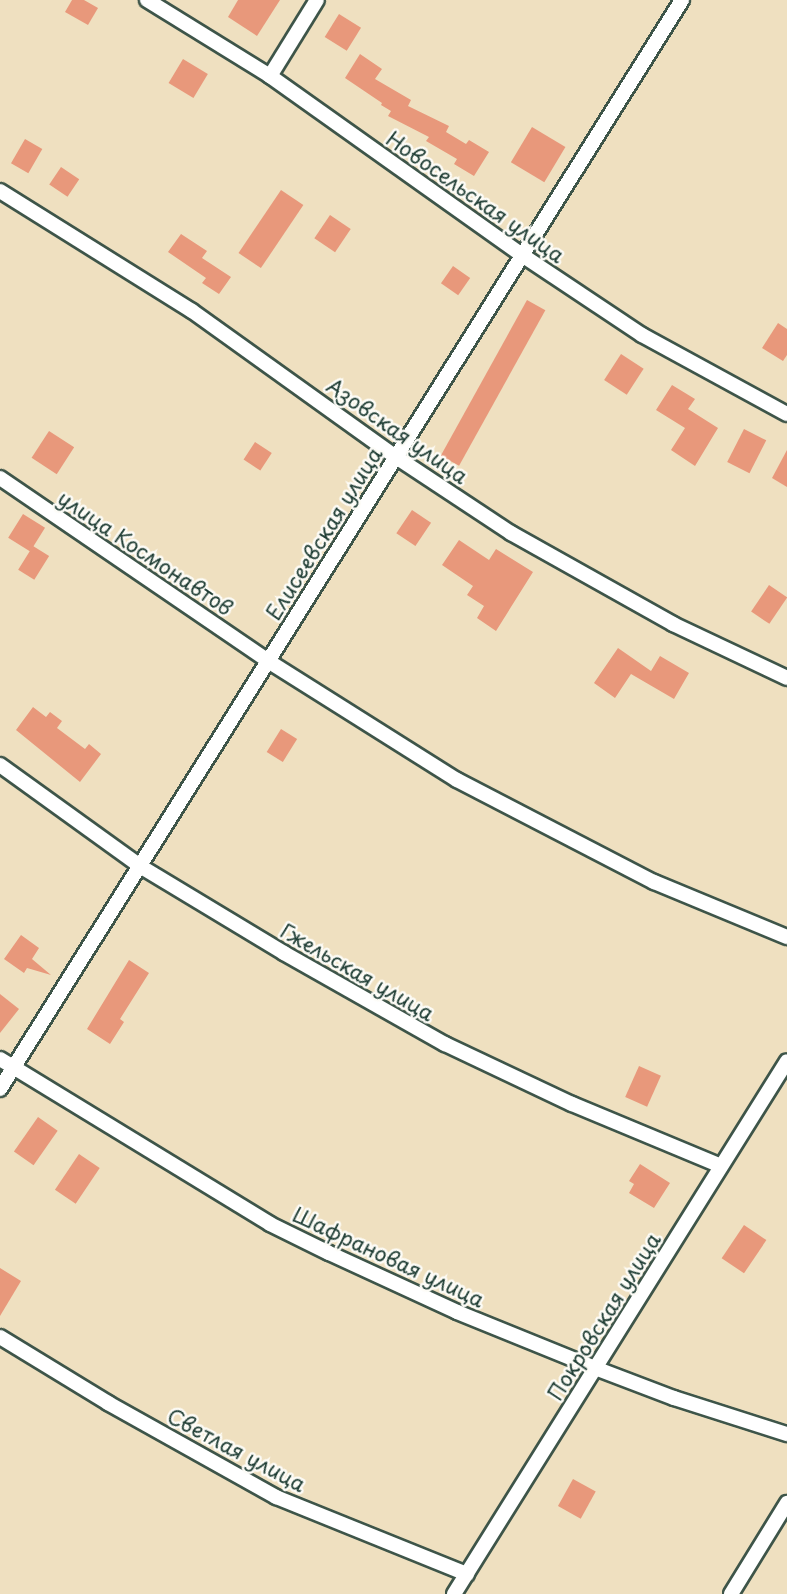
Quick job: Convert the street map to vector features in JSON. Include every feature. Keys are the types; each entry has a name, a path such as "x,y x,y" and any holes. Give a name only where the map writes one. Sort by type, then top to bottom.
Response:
{"street":[{"name":"Новосельская улица","path":"147,0 270,76 522,255 642,335 786,412"},
{"path":"270,76 317,0"},
{"name":"Елисеевская улица","path":"0,1089 682,0"},
{"name":"Азовская улица","path":"0,191 192,310 396,457 510,533 673,624 787,678"},
{"name":"улица Космонавтов","path":"0,478 268,661 457,780 654,882 787,937"},
{"name":"Гжельская улица","path":"0,765 140,866 284,953 445,1044 572,1104 721,1166"},
{"name":"Шафрановая улица","path":"0,1059 270,1224 457,1312 674,1398 787,1434"},
{"name":"Покровская улица","path":"454,1594 787,1061"},
{"name":"Светлая улица","path":"0,1337 108,1403 276,1497 467,1574"},
{"path":"731,1594 787,1503"}],"building":[{"path":"72,0 84,0 98,8 88,25 65,12"},
{"path":"238,0 280,0 257,36 228,17"},
{"path":"339,14 361,28 347,51 325,37"},
{"path":"360,54 382,69 375,79 411,100 408,106 449,126 446,132 466,144 469,140 489,152 474,176 454,164 457,159 426,141 429,137 388,116 391,111 381,105 382,103 345,78"},
{"path":"183,59 208,74 193,98 169,83"},
{"path":"532,127 565,147 544,182 511,162"},
{"path":"25,139 42,149 28,173 11,163"},
{"path":"61,167 79,179 67,197 49,184"},
{"path":"281,190 303,205 261,268 239,253"},
{"path":"330,215 351,229 335,252 314,238"},
{"path":"181,234 207,251 202,258 231,277 219,294 202,283 206,278 168,252"},
{"path":"453,266 470,278 458,295 441,283"},
{"path":"527,300 545,310 459,466 441,456"},
{"path":"778,323 787,329 787,355 783,361 762,348"},
{"path":"621,354 644,369 627,395 604,380"},
{"path":"672,385 695,399 688,409 718,428 695,466 671,450 685,428 656,410"},
{"path":"744,429 766,440 749,473 727,462"},
{"path":"49,431 74,447 57,474 32,458"},
{"path":"255,442 272,453 260,471 244,460"},
{"path":"787,450 787,487 772,478"},
{"path":"412,510 431,523 415,546 396,533"},
{"path":"23,514 45,528 30,552 8,538"},
{"path":"459,540 489,560 496,549 533,572 496,631 477,618 484,606 467,595 473,586 442,565"},
{"path":"33,546 49,556 34,580 18,570"},
{"path":"769,585 787,597 769,624 751,612"},
{"path":"618,648 651,671 660,656 689,673 674,699 631,674 615,698 594,683"},
{"path":"33,707 46,717 50,712 62,721 57,728 85,749 89,744 101,754 80,782 16,730"},
{"path":"281,729 297,739 283,762 267,752"},
{"path":"21,935 39,948 32,959 51,975 27,968 24,973 4,959"},
{"path":"129,960 149,973 120,1019 124,1022 110,1044 87,1029"},
{"path":"0,994 19,1009 0,1033"},
{"path":"639,1066 661,1076 647,1107 625,1097"},
{"path":"38,1117 58,1131 34,1165 14,1151"},
{"path":"79,1154 100,1168 76,1204 55,1190"},
{"path":"640,1164 670,1183 654,1208 629,1193 634,1184 629,1181"},
{"path":"744,1225 766,1240 744,1273 722,1258"},
{"path":"0,1268 21,1281 0,1316"},
{"path":"573,1479 596,1492 581,1519 558,1506"}]}
